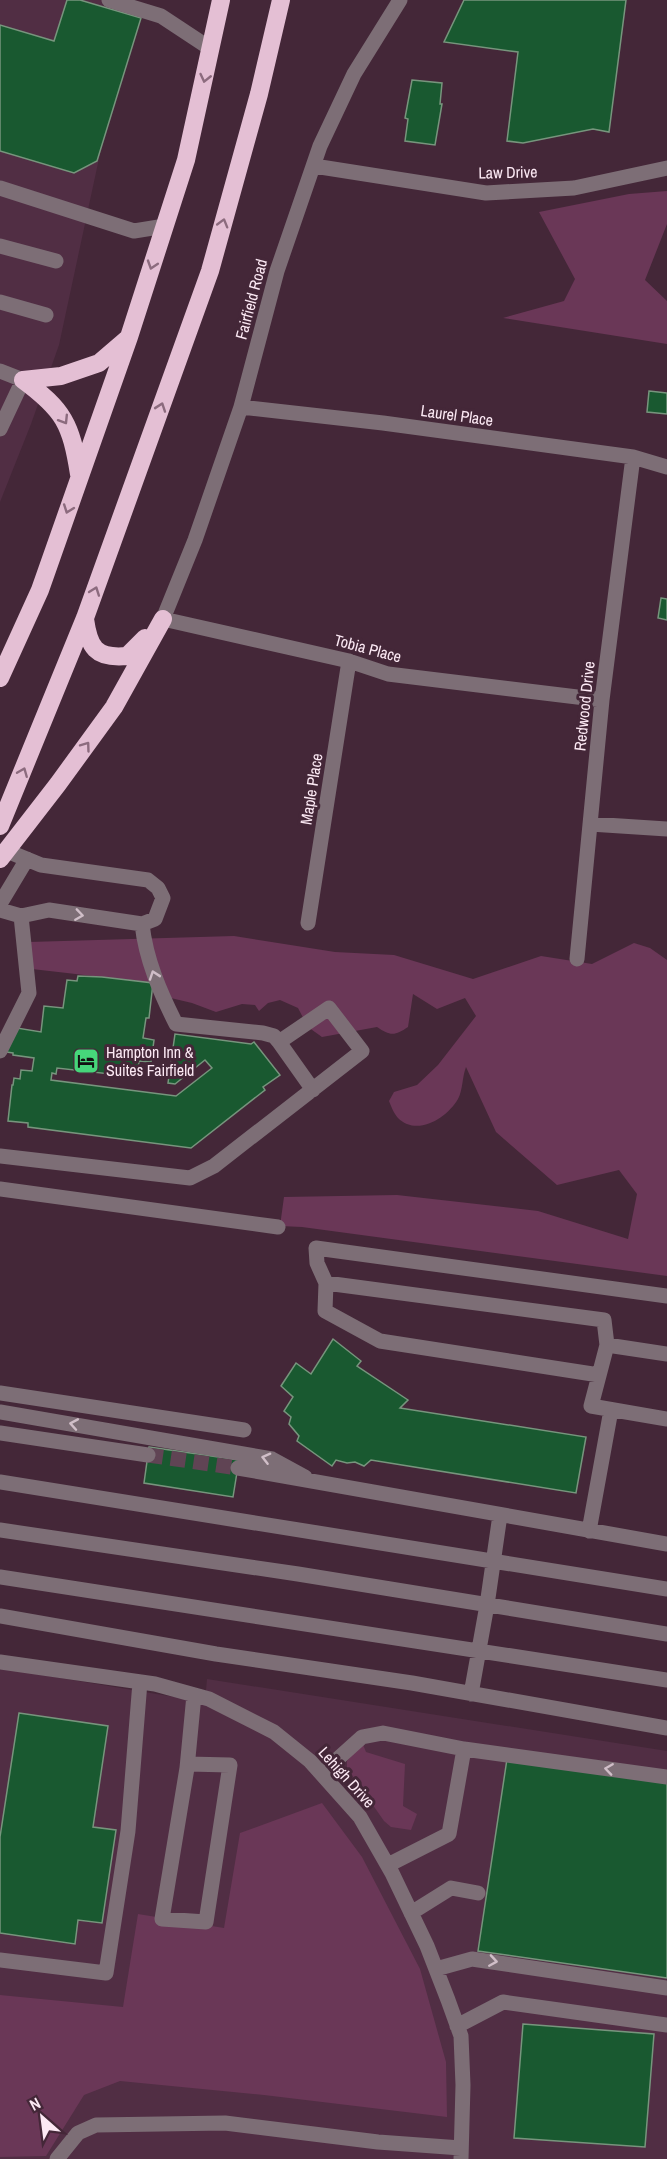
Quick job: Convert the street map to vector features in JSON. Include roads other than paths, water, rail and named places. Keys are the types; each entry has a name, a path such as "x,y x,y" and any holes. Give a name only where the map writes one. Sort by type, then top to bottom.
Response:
{"highway":[{"path":"2,667 40,590 129,337 186,160 221,0"},
{"path":"0,826 85,618 210,271 259,94 281,0"},
{"path":"23,380 61,376 99,363 129,337"},
{"path":"23,380 47,397 68,424 75,446 79,479"},
{"path":"85,618 89,641 111,658 127,656 163,619"},
{"path":"3,855 114,707 163,619"}],"street":[{"path":"109,0 161,16 211,49"},
{"name":"Fairfield Road","path":"163,619 195,540 241,407 277,271 320,146 354,74 400,0"},
{"name":"Law Drive","path":"314,166 486,193 574,188 667,168"},
{"path":"0,188 134,231 165,226"},
{"path":"0,246 56,261"},
{"path":"0,302 46,315"},
{"path":"0,371 23,380 0,429"},
{"name":"Laurel Place","path":"241,407 383,423 633,457 667,467"},
{"name":"Redwood Drive","path":"577,959 602,700 633,457"},
{"name":"Tobia Place","path":"163,619 349,661 388,674 602,700"},
{"name":"Maple Place","path":"308,923 349,661"},
{"path":"590,824 667,830"},
{"path":"0,910 21,916 49,910 142,924 155,919 163,898 158,888 148,880 40,865 27,859 3,855"},
{"path":"0,904 27,859"},
{"path":"0,1051 29,993 21,916"},
{"path":"142,924 144,944 155,978 176,1024 274,1035 313,1090"},
{"path":"0,1156 190,1179 214,1166 362,1051 329,1008 279,1042"},
{"path":"0,1189 278,1227"},
{"path":"599,1375 380,1341 325,1311 326,1283 317,1263 316,1248 667,1296"},
{"path":"326,1283 604,1320 607,1345 591,1406 667,1419"},
{"path":"607,1345 667,1354"},
{"path":"0,1393 244,1430"},
{"path":"589,1531 611,1410"},
{"path":"0,1412 272,1459 318,1484"},
{"path":"0,1433 148,1455"},
{"path":"238,1468 667,1544"},
{"path":"0,1482 667,1588"},
{"path":"471,1694 500,1515"},
{"path":"0,1530 298,1574 667,1634"},
{"path":"0,1577 667,1680"},
{"path":"0,1616 667,1728"},
{"name":"Lehigh Drive","path":"0,1662 140,1682 209,1700 274,1731 322,1773 360,1817 388,1865 436,1969 457,2026 460,2036 464,2085 461,2153"},
{"path":"0,1960 106,1973 128,1831 140,1682"},
{"path":"188,1764 230,1765 206,1922 162,1919 188,1764 194,1695"},
{"path":"322,1773 362,1737 383,1733 464,1749 667,1777"},
{"path":"388,1865 448,1834 464,1749"},
{"path":"411,1913 451,1888 478,1893"},
{"path":"436,1969 472,1959 667,1988"},
{"path":"457,2026 503,2002 667,2025"},
{"path":"57,2159 78,2133 96,2125 225,2123 461,2153"}],"tunnel":[{"path":"148,1455 238,1468"}],"place":[{"name":"Hampton Inn & Suites Fairfield","path":"86,1061"}]}
